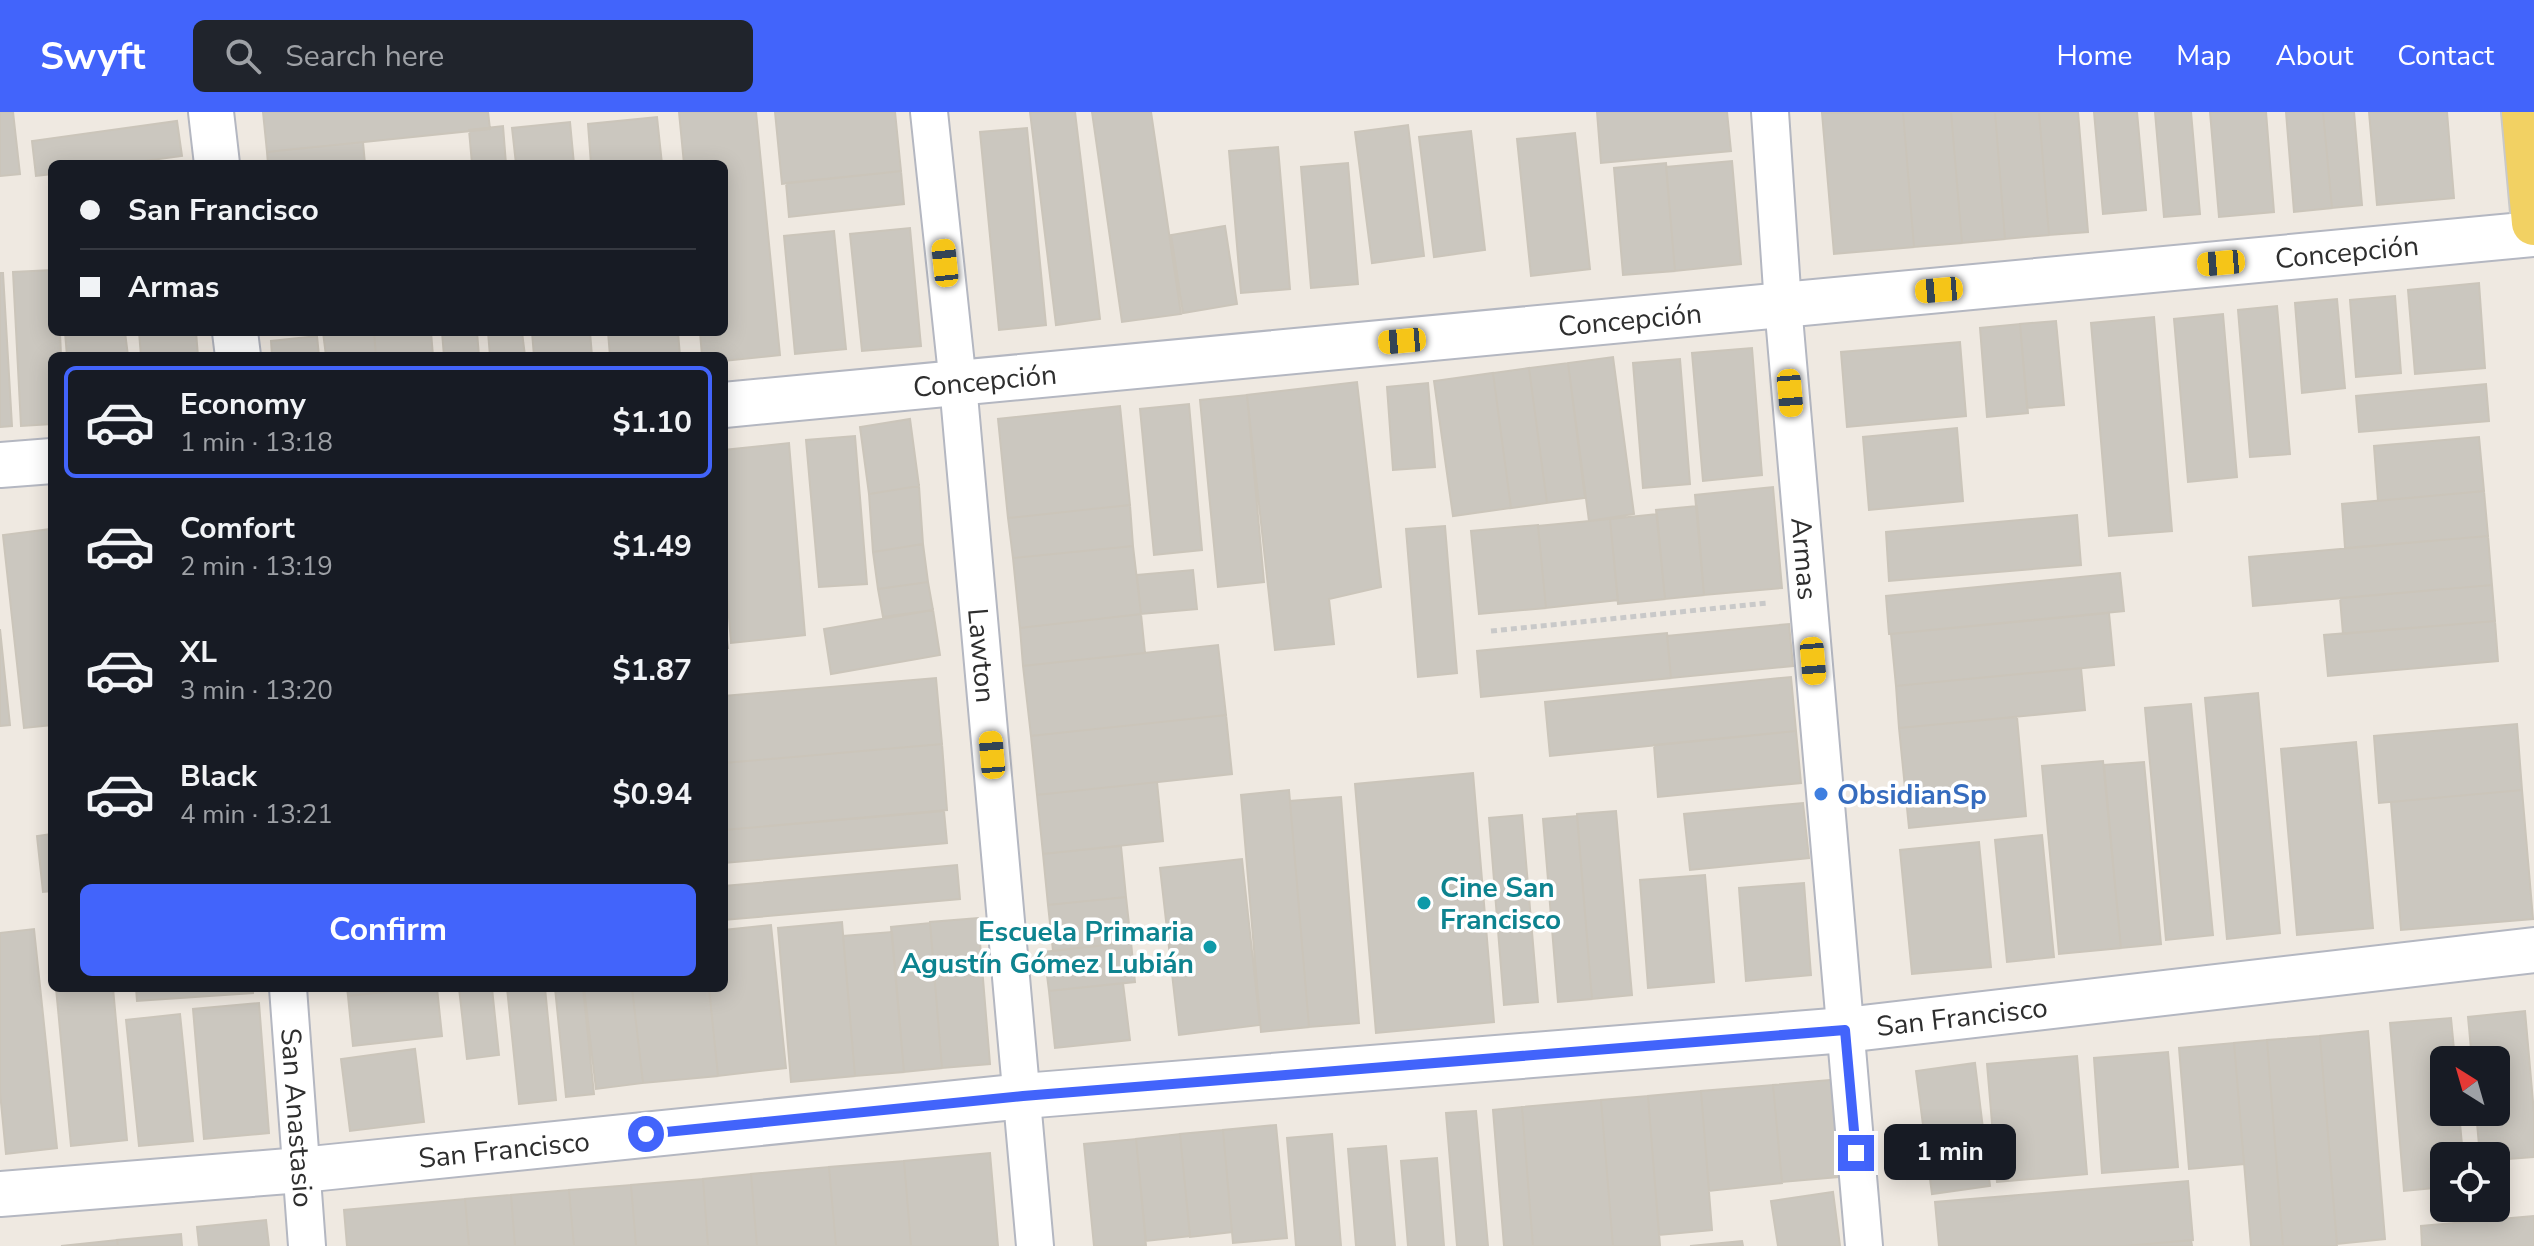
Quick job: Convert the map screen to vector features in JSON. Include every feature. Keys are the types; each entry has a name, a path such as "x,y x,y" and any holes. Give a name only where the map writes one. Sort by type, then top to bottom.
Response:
{"main road":[{"path":"2524,112 2534,223"}],"street":[{"path":"211,112 217,160"},
{"name":"Lawton","path":"929,112 958,384 1035,1246"},
{"name":"Armas","path":"1770,112 1783,305 1864,1246"},
{"name":"Concepción","path":"728,405 2534,234"},
{"path":"0,465 48,461"},
{"name":"San Francisco","path":"0,1194 301,1170 1023,1096 1845,1030 2534,950"},
{"name":"San Anastasio","path":"288,992 307,1246"}],"path":[{"path":"1491,631 1808,599"}],"building":[{"path":"0,112 13,112 20,174 0,176"},
{"path":"263,112 488,112 490,129 267,152"},
{"path":"679,112 756,112 780,355 728,361 728,352 702,352 700,336 728,336 728,160 684,160"},
{"path":"775,112 895,112 901,171 782,184"},
{"path":"1030,112 1075,112 1100,319 1056,325"},
{"path":"1092,112 1151,112 1181,314 1122,322"},
{"path":"1597,112 1727,112 1731,151 1601,163"},
{"path":"1903,112 1914,247 1834,254 1822,113"},
{"path":"1903,112 1951,112 1962,243 1914,247"},
{"path":"1951,112 1995,112 2005,239 1962,243"},
{"path":"1995,112 2039,112 2049,235 2005,239"},
{"path":"2039,112 2078,112 2088,232 2049,235"},
{"path":"2094,112 2137,112 2146,210 2103,214"},
{"path":"2155,112 2191,112 2200,214 2164,217"},
{"path":"2210,112 2266,112 2274,212 2219,217"},
{"path":"2286,112 2323,112 2332,208 2294,212"},
{"path":"2323,112 2354,112 2362,205 2332,208"},
{"path":"2369,112 2447,112 2454,198 2377,205"},
{"path":"657,117 662,160 591,160 588,124"},
{"path":"177,121 182,156 152,160 48,160 48,174 36,176 32,141"},
{"path":"570,122 574,160 516,160 512,128"},
{"path":"1408,125 1424,256 1372,263 1355,132"},
{"path":"503,126 506,160 472,160 469,130"},
{"path":"1027,128 1046,325 999,330 980,132"},
{"path":"1471,131 1485,250 1434,257 1419,137"},
{"path":"1575,133 1590,269 1531,276 1517,139"},
{"path":"363,142 365,160 268,160 267,152"},
{"path":"1278,147 1290,289 1241,293 1229,151"},
{"path":"1732,161 1741,264 1675,271 1666,167"},
{"path":"1348,163 1358,284 1311,288 1301,167"},
{"path":"1666,163 1675,271 1623,275 1614,168"},
{"path":"901,171 904,204 789,217 786,183"},
{"path":"1225,226 1237,304 1183,313 1171,235"},
{"path":"910,228 921,346 862,351 850,234"},
{"path":"834,231 846,349 795,354 784,236"},
{"path":"48,270 48,336 60,336 61,352 48,352 48,424 21,426 13,272"},
{"path":"0,273 3,273 12,426 0,427"},
{"path":"2479,283 2485,368 2415,374 2408,290"},
{"path":"2395,296 2401,373 2356,377 2350,300"},
{"path":"2337,299 2345,388 2302,393 2295,303"},
{"path":"2277,306 2290,454 2250,457 2238,310"},
{"path":"2223,314 2237,477 2188,482 2174,319"},
{"path":"2154,317 2172,531 2109,536 2091,323"},
{"path":"2056,321 2064,405 2027,408 2020,324"},
{"path":"2020,324 2028,413 1987,417 1980,328"},
{"path":"65,336 126,336 128,352 67,352"},
{"path":"139,336 196,336 198,352 141,352"},
{"path":"317,336 319,352 272,352 271,341"},
{"path":"324,336 374,336 376,352 326,352"},
{"path":"374,336 431,336 433,352 376,352"},
{"path":"442,336 477,336 479,352 444,352"},
{"path":"488,336 522,336 524,352 490,352"},
{"path":"532,336 590,336 592,352 534,352"},
{"path":"608,336 678,336 680,352 610,352"},
{"path":"1960,342 1966,416 1847,427 1841,352"},
{"path":"1752,348 1762,475 1703,481 1692,353"},
{"path":"1613,357 1634,514 1589,521 1568,363"},
{"path":"1680,359 1690,484 1643,488 1633,363"},
{"path":"1568,363 1585,498 1547,503 1529,368"},
{"path":"1529,368 1547,503 1511,508 1493,373"},
{"path":"1493,373 1511,508 1453,516 1434,381"},
{"path":"1357,382 1381,587 1329,599 1334,644 1275,650 1247,395"},
{"path":"1428,383 1435,467 1393,470 1387,387"},
{"path":"2486,384 2489,421 2359,432 2356,396"},
{"path":"1247,395 1264,582 1218,587 1200,400"},
{"path":"1189,404 1202,550 1154,555 1140,409"},
{"path":"1120,406 1130,505 1008,518 998,419"},
{"path":"910,419 919,486 869,494 860,427"},
{"path":"1957,428 1963,501 1869,510 1863,437"},
{"path":"855,436 867,584 819,587 806,440"},
{"path":"2479,437 2484,491 2378,501 2374,446"},
{"path":"789,443 805,635 731,643 728,605 728,450"},
{"path":"919,486 923,544 873,552 869,494"},
{"path":"1773,487 1782,588 1704,595 1695,495"},
{"path":"2484,491 2488,536 2345,548 2342,504"},
{"path":"1130,505 1133,546 1013,558 1008,518"},
{"path":"1697,506 1704,595 1665,599 1656,510"},
{"path":"1657,514 1665,599 1618,604 1610,519"},
{"path":"2077,515 2081,565 1889,581 1886,532"},
{"path":"1610,519 1618,600 1546,608 1538,526"},
{"path":"1538,525 1546,608 1479,614 1471,531"},
{"path":"1445,526 1457,673 1418,677 1406,529"},
{"path":"48,529 48,725 24,728 3,535"},
{"path":"2488,536 2492,585 2253,606 2249,557"},
{"path":"923,544 928,582 878,589 873,552"},
{"path":"1133,546 1141,614 1020,628 1013,558"},
{"path":"1193,570 1197,609 1141,614 1137,575"},
{"path":"2120,573 2124,611 1889,634 1886,596"},
{"path":"928,582 933,610 883,617 878,589"},
{"path":"2492,585 2495,621 2343,634 2340,598"},
{"path":"933,610 940,655 831,674 824,629"},
{"path":"2109,613 2114,665 1896,686 1891,634"},
{"path":"1141,614 1145,653 1023,666 1020,628"},
{"path":"2495,621 2498,661 2328,676 2324,635"},
{"path":"1789,624 1793,666 1671,678 1667,636"},
{"path":"0,629 10,725 0,726"},
{"path":"1667,633 1671,678 1481,697 1477,651"},
{"path":"1218,645 1226,715 1031,736 1023,666"},
{"path":"2081,668 2085,710 1899,728 1896,686"},
{"path":"1791,677 1796,731 1550,756 1545,702"},
{"path":"936,678 942,744 728,763 728,696"},
{"path":"2258,693 2280,933 2227,939 2205,698"},
{"path":"2191,704 2213,935 2166,940 2145,708"},
{"path":"1226,715 1232,774 1037,795 1031,736"},
{"path":"2017,717 2026,816 1909,828 1899,728"},
{"path":"2517,724 2522,790 2379,803 2374,736"},
{"path":"1796,731 1801,783 1658,797 1654,745"},
{"path":"2356,742 2373,928 2297,935 2281,749"},
{"path":"942,744 947,810 728,830 728,763"},
{"path":"2103,761 2121,948 2059,954 2042,766"},
{"path":"2144,762 2161,944 2121,948 2104,765"},
{"name":"Cine San Francisco","path":"1473,773 1494,1022 1376,1033 1355,784"},
{"path":"1157,782 1163,841 1043,854 1037,795"},
{"path":"1289,790 1309,1027 1261,1032 1241,795"},
{"path":"2522,790 2533,919 2401,930 2391,802"},
{"path":"1341,797 1359,1023 1309,1027 1290,801"},
{"path":"1803,803 1809,858 1690,870 1684,814"},
{"path":"944,811 947,843 728,863 728,830"},
{"path":"1616,811 1632,995 1592,999 1577,814"},
{"path":"1522,815 1538,1002 1504,1005 1489,818"},
{"path":"1577,816 1592,999 1558,1002 1543,819"},
{"path":"48,835 48,891 43,892 37,836"},
{"path":"2042,835 2054,957 2007,962 1995,840"},
{"path":"1979,842 1991,967 1912,974 1900,850"},
{"path":"1121,846 1126,897 1048,905 1043,854"},
{"name":"Escuela Primaria Agustín Gómez Lubián","path":"1242,859 1260,1025 1179,1035 1160,868"},
{"path":"957,865 960,899 728,920 728,886"},
{"path":"1705,875 1714,982 1648,988 1640,880"},
{"path":"1804,883 1811,975 1746,981 1739,888"},
{"path":"1126,897 1131,942 1053,951 1048,905"},
{"path":"978,918 990,1064 942,1068 930,922"},
{"path":"842,922 855,1076 791,1082 778,928"},
{"path":"930,923 942,1068 904,1072 891,927"},
{"path":"771,925 786,1068 718,1076 709,992 728,992 728,930"},
{"path":"34,929 57,1148 6,1154 0,1092 0,933"},
{"path":"892,932 904,1072 855,1076 843,936"},
{"path":"1131,942 1135,982 1049,991 1044,952"},
{"path":"1123,983 1130,1040 1055,1048 1049,991"},
{"path":"56,992 113,992 127,1140 71,1146"},
{"path":"136,992 253,992 253,993 137,1001"},
{"path":"348,992 384,992 348,996"},
{"path":"437,992 442,1036 353,1046 348,996"},
{"path":"459,992 492,992 499,1055 467,1059"},
{"path":"507,992 545,992 556,1100 519,1104"},
{"path":"555,992 583,992 594,1094 566,1097"},
{"path":"584,992 632,992 643,1083 596,1089"},
{"path":"632,992 709,992 718,1076 643,1083"},
{"path":"259,1003 269,1133 204,1139 193,1009"},
{"path":"2525,1011 2534,1113 2534,1157 2510,1159 2510,1142 2479,1142 2477,1126 2510,1126 2510,1046 2471,1046 2468,1017"},
{"path":"180,1014 193,1141 139,1146 126,1020"},
{"path":"2451,1018 2454,1046 2430,1046 2430,1126 2460,1126 2462,1142 2430,1142 2430,1188 2404,1191 2390,1023"},
{"path":"2368,1031 2385,1239 2337,1244 2320,1036"},
{"path":"2320,1036 2337,1246 2283,1246 2267,1040"},
{"path":"2267,1040 2283,1246 2251,1246 2234,1043"},
{"path":"2234,1043 2244,1164 2189,1169 2179,1048"},
{"path":"415,1049 424,1122 350,1131 341,1059"},
{"path":"2168,1052 2178,1167 2102,1173 2094,1058"},
{"path":"2077,1056 2087,1174 1997,1182 1987,1064"},
{"path":"1975,1063 1990,1186 1932,1194 1916,1071"},
{"path":"1841,1079 1850,1176 1782,1182 1773,1085"},
{"path":"1773,1085 1782,1183 1709,1191 1701,1091"},
{"path":"1701,1091 1712,1230 1659,1235 1648,1096"},
{"path":"1648,1096 1660,1246 1613,1246 1601,1100"},
{"path":"1601,1100 1613,1246 1533,1246 1522,1107"},
{"path":"1522,1107 1533,1246 1504,1246 1493,1110"},
{"path":"1476,1111 1488,1246 1457,1246 1446,1113"},
{"path":"1276,1125 1287,1238 1233,1243 1223,1130"},
{"path":"1223,1130 1232,1232 1190,1237 1180,1134"},
{"path":"1180,1134 1190,1236 1146,1241 1136,1139"},
{"path":"1332,1134 1341,1246 1296,1246 1287,1138"},
{"path":"1136,1139 1146,1246 1094,1246 1084,1144"},
{"path":"1386,1146 1395,1246 1356,1246 1348,1149"},
{"path":"990,1153 998,1246 911,1246 904,1161"},
{"path":"1437,1158 1444,1246 1408,1246 1401,1161"},
{"path":"904,1161 911,1246 836,1246 829,1167"},
{"path":"829,1167 836,1246 757,1246 751,1174"},
{"path":"751,1174 757,1246 708,1246 703,1179"},
{"path":"703,1179 708,1246 636,1246 631,1185"},
{"path":"2188,1181 2193,1240 2126,1246 1939,1246 1935,1202"},
{"path":"631,1185 636,1246 574,1246 569,1190"},
{"path":"569,1190 574,1246 515,1246 511,1195"},
{"path":"1833,1192 1840,1246 1778,1246 1771,1201"},
{"path":"511,1195 515,1246 469,1246 465,1199"},
{"path":"465,1199 469,1246 347,1246 344,1210"},
{"path":"2534,1216 2534,1246 2422,1246 2421,1226 2510,1222 2510,1218"},
{"path":"266,1220 269,1246 199,1246 197,1227"},
{"path":"181,1234 182,1246 118,1246 117,1240"},
{"path":"117,1240 118,1246 61,1246"},
{"path":"2191,1240 2192,1246 2126,1246"},
{"path":"1742,1241 1743,1246 1690,1246"}],"place":[{"name":"ObsidianSp","path":"1821,794"},
{"name":"Cine San Francisco","path":"1424,903"},
{"name":"Escuela Primaria Agustín Gómez Lubián","path":"1210,947"}],"route":[{"path":"646,1134 1023,1096 1845,1030 1856,1153"}]}
